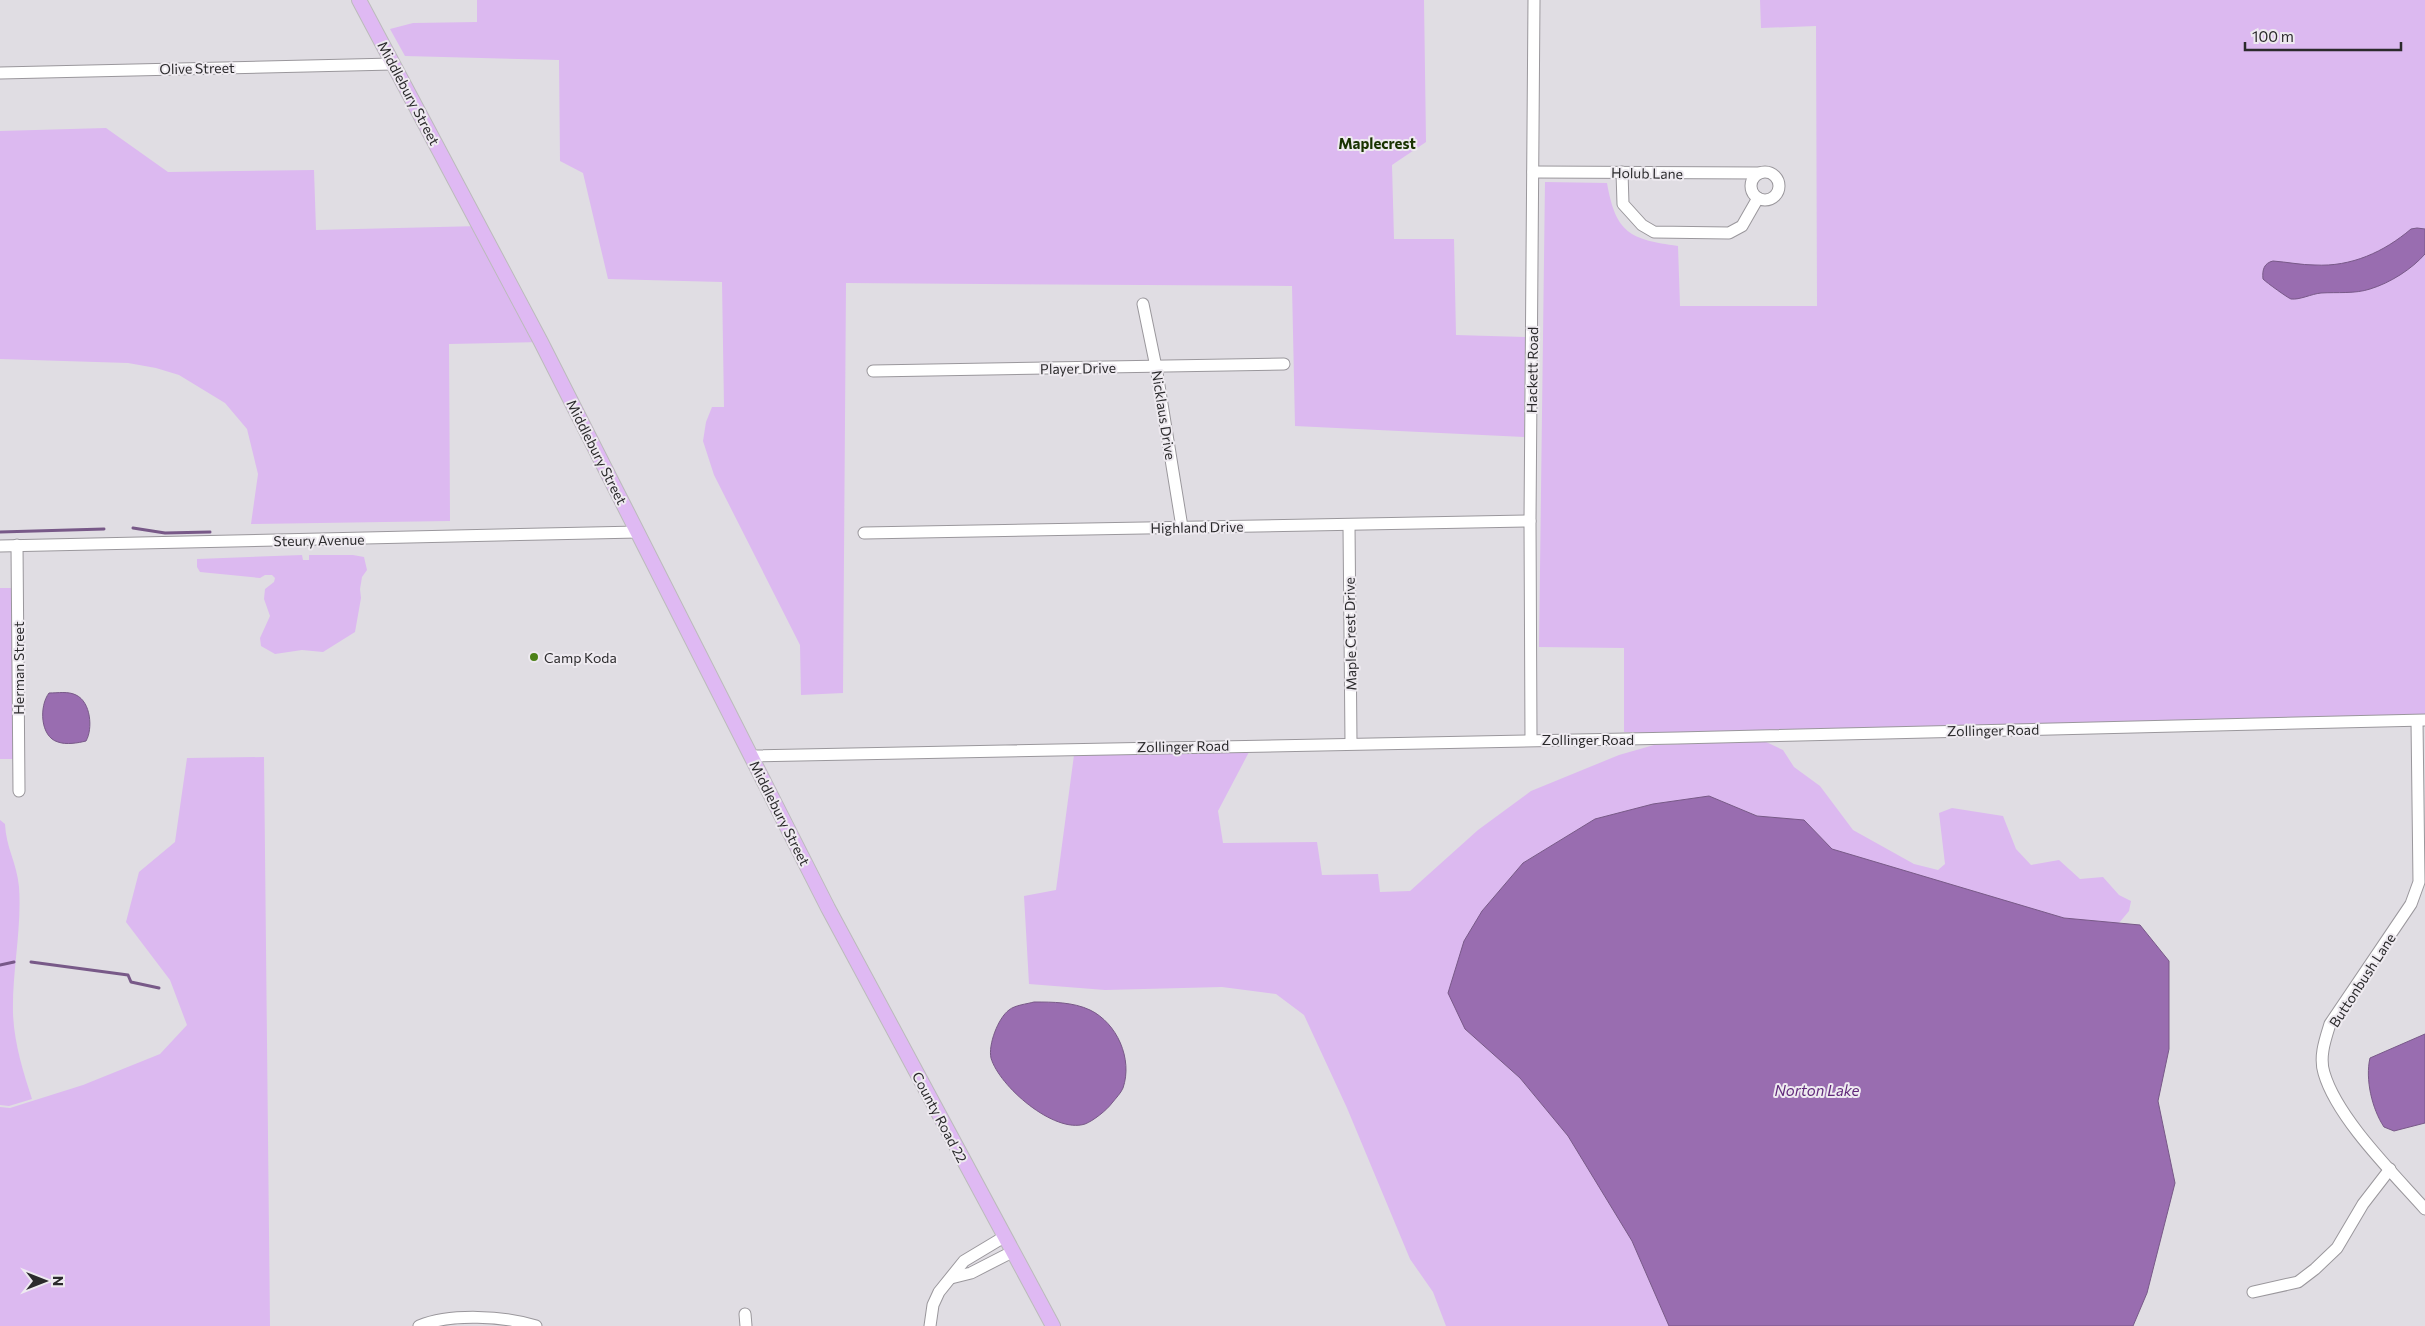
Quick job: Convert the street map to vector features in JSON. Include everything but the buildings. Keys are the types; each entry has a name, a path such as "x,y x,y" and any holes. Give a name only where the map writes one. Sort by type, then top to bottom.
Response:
{"main road":[{"name":"Middlebury Street","path":"359,0 638,532 828,908"},
{"name":"County Road 22","path":"828,908 1053,1326"}],"street":[{"name":"Hackett Road","path":"1531,740 1530,521 1534,0"},
{"name":"Olive Street","path":"0,73 394,64"},
{"name":"Holub Lane","path":"1533,172 1760,173"},
{"path":"1622,172 1623,204 1642,225 1654,232 1729,232 1742,226 1758,198"},
{"path":"1760,173 1773,174 1780,186 1773,198 1765,200 1758,198 1753,193 1751,184 1760,173"},
{"name":"Nicklaus Drive","path":"1143,304 1156,367 1182,527"},
{"name":"Player Drive","path":"872,371 1284,364"},
{"name":"Highland Drive","path":"864,533 1349,526 1530,521"},
{"name":"Maple Crest Drive","path":"1349,526 1351,743"},
{"name":"Steury Avenue","path":"0,546 638,532"},
{"name":"Herman Street","path":"18,546 19,792"},
{"name":"Zollinger Road","path":"751,756 2421,720"},
{"name":"Buttonbush Lane","path":"2421,720 2419,882 2411,904 2330,1024 2323,1046 2324,1072 2337,1105 2425,1208"},
{"path":"2253,1292 2298,1282 2315,1269 2337,1248 2363,1204 2390,1169"},
{"path":"930,1326 933,1305 939,1292 964,1261 1004,1237"},
{"path":"951,1278 971,1273 1012,1252"},
{"path":"746,1314 746,1326"},
{"path":"420,1326 439,1320 506,1319 536,1326"}],"shaded area":[{"path":"477,0 1424,0 1426,142 1392,165 1394,239 1454,239 1456,335 1525,337 1524,437 1295,426 1292,286 846,283 843,693 801,695 800,645 714,475 703,441 706,422 712,407 724,407 722,282 608,279 583,173 560,161 559,60 405,56 390,29 413,23 477,22"},
{"path":"1760,0 2425,0 2425,720 1735,736 1624,732 1624,648 1539,647 1545,182 1607,183 1615,213 1621,224 1628,231 1648,240 1678,246 1680,306 1817,306 1816,26 1761,28"},
{"path":"106,128 168,172 314,170 316,230 480,226 541,342 449,344 450,521 251,524 258,474 247,429 225,403 179,375 156,368 128,363 0,359 0,131"},
{"path":"302,555 303,560 309,560 309,555 353,555 364,557 367,570 362,577 361,598 355,632 323,652 302,650 275,654 261,646 260,638 270,616 264,599 265,589 274,582 275,578 272,575 265,575 260,578 200,572 197,567 197,559"},
{"path":"0,588 11,588 14,591 15,759 0,759"},
{"path":"1764,741 1783,750 1794,767 1820,786 1853,830 1914,864 1938,870 1945,864 1939,813 1952,808 2003,816 2016,849 2031,865 2059,860 2080,879 2103,877 2119,895 2131,901 2129,911 2119,923 2064,918 1832,849 1804,820 1758,816 1709,796 1653,804 1595,819 1523,863 1482,911 1465,1029 1520,1078 1568,1136 1632,1241 1669,1326 1446,1326 1433,1292 1410,1259 1347,1108 1304,1015 1276,994 1222,987 1105,990 1029,984 1024,896 1056,890 1074,755 1249,752 1218,811 1223,843 1317,842 1322,875 1378,874 1380,892 1410,891 1478,830 1531,791 1619,755 1654,745"},
{"path":"264,757 270,1326 0,1326 0,1107 10,1108 83,1085 160,1054 187,1025 170,980 126,922 139,872 175,842 187,758"},
{"path":"0,820 5,824 7,841 19,887 20,903 13,1013 17,1046 32,1099 9,1106 0,1105"}],"water":[{"path":"2411,229 2425,229 2425,254 2400,275 2364,291 2321,293 2291,299 2263,279 2264,267 2273,261 2304,265 2328,265 2354,261 2390,245"},
{"path":"49,693 73,694 81,698 85,703 90,723 90,730 86,741 61,743 52,739 48,734 43,720 43,713"},
{"name":"Norton Lake","path":"1709,796 1757,816 1804,820 1832,849 2064,918 2140,925 2169,961 2169,1049 2158,1101 2175,1183 2147,1293 2133,1326 1669,1326 1632,1241 1568,1136 1520,1078 1465,1029 1448,993 1464,941 1482,911 1523,863 1595,819 1653,804"},
{"path":"1034,1002 1070,1004 1090,1010 1108,1024 1120,1043 1126,1065 1126,1077 1123,1088 1107,1109 1085,1124 1072,1125 1058,1122 1029,1105 1005,1082 991,1058 992,1039 1001,1019 1014,1007"},
{"path":"2425,1034 2425,1123 2394,1131 2384,1127 2373,1103 2368,1075 2370,1058"}],"waterway":[{"path":"133,528 165,533 210,532"},
{"path":"0,532 104,529"},
{"path":"0,965 14,962"},
{"path":"31,962 128,975 131,982 159,988"}],"place":[{"name":"Camp Koda","path":"534,657"}],"district":[{"name":"Maplecrest","path":"1377,143"}]}
